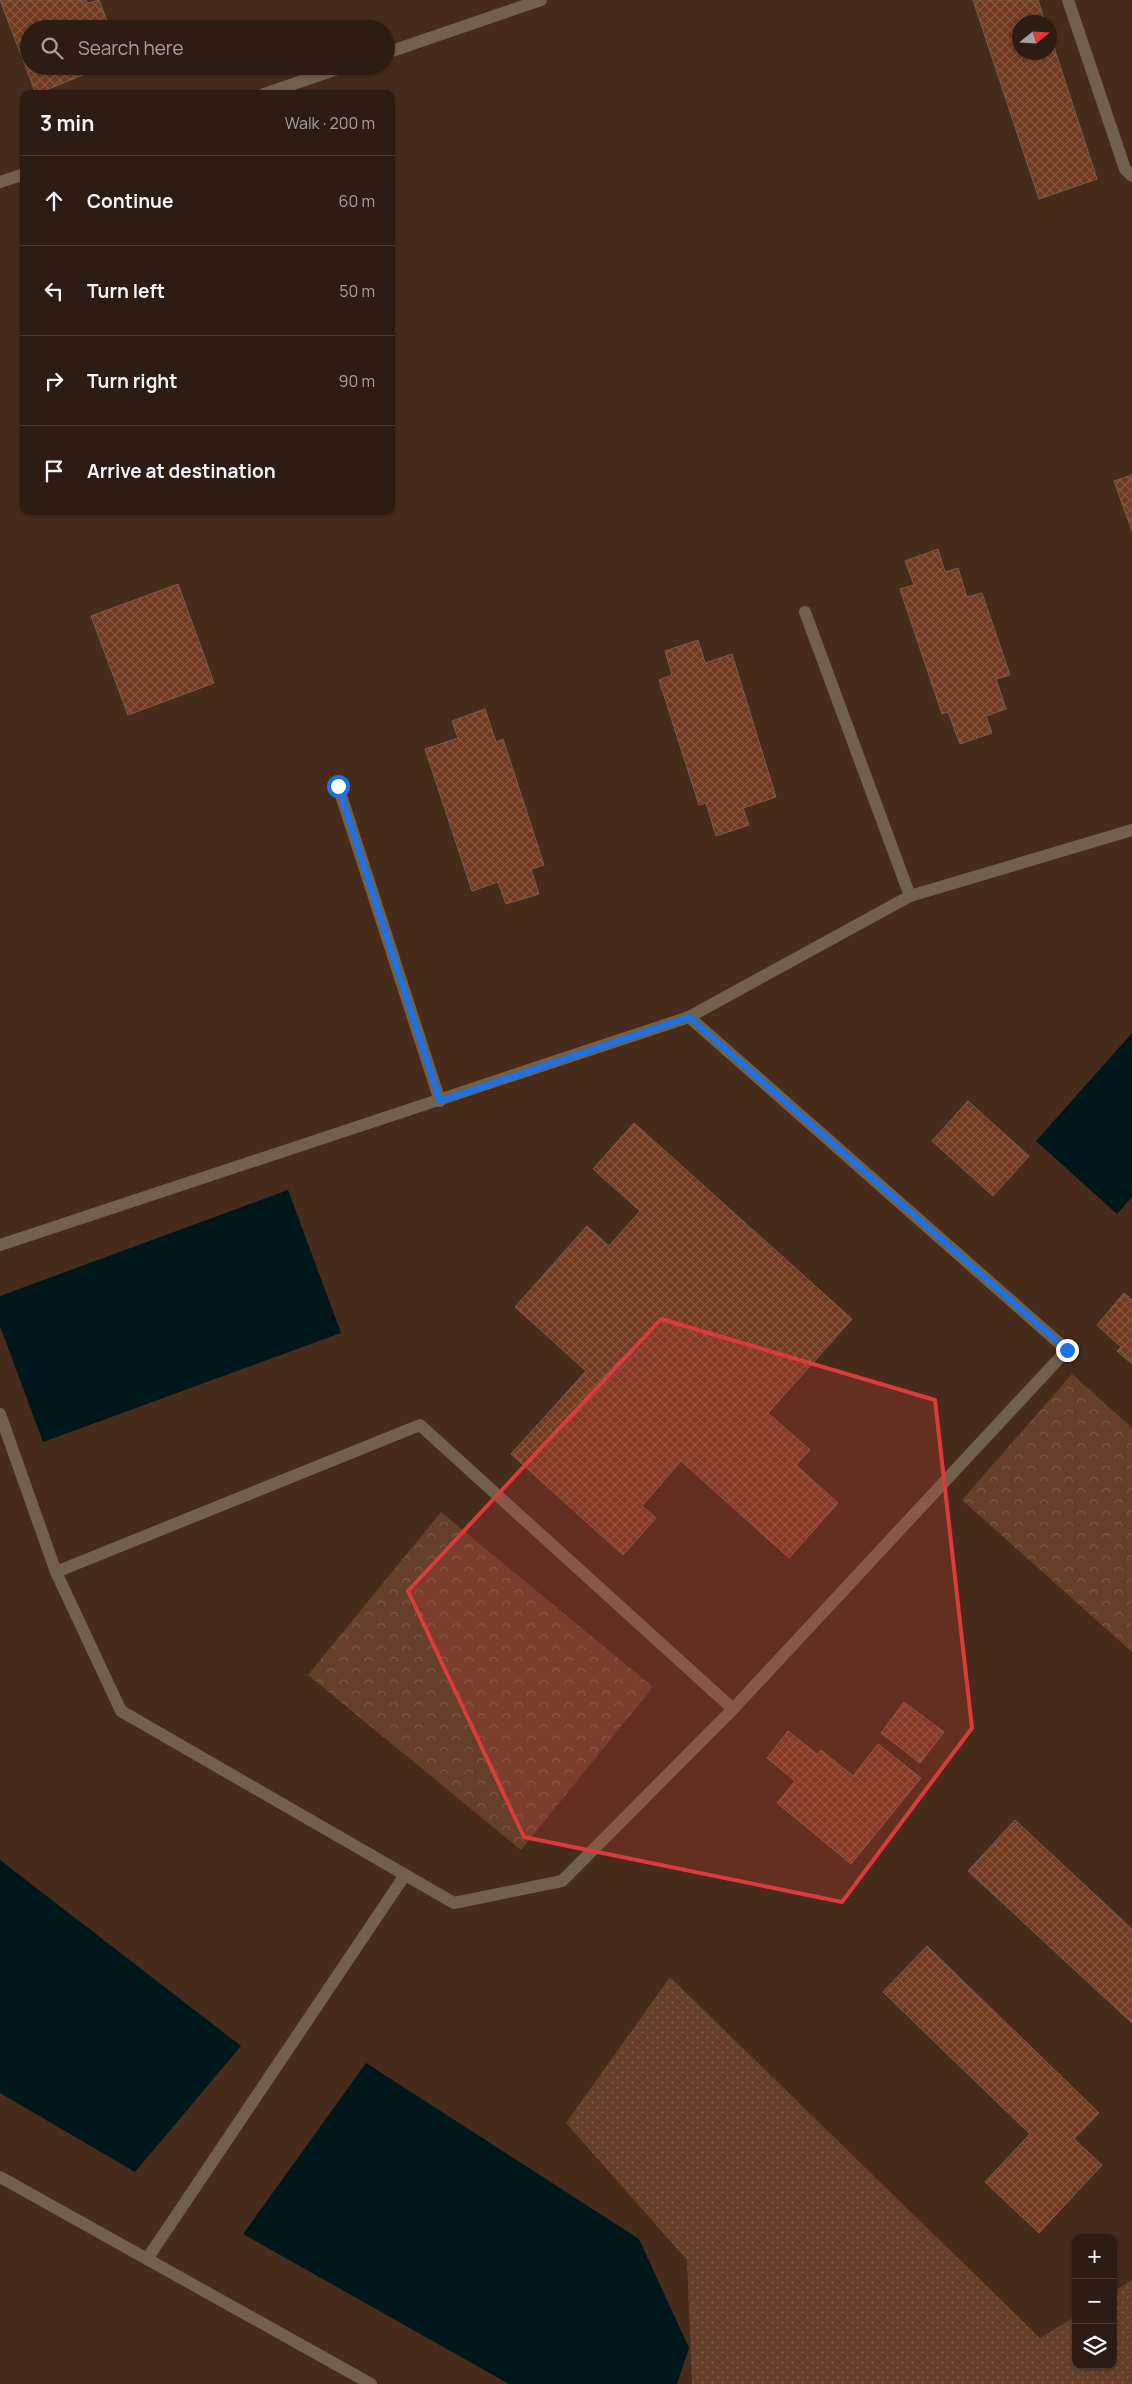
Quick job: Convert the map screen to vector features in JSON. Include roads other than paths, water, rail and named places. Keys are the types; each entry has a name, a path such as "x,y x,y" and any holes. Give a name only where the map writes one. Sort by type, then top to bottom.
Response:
{"street":[{"path":"395,50 541,0"},
{"path":"1068,0 1125,169 1132,176"},
{"path":"276,90 320,75"},
{"path":"0,182 20,175"},
{"path":"805,612 910,896"},
{"path":"338,786 440,1101"},
{"path":"0,1245 440,1101 689,1017 910,896 1132,830"},
{"path":"0,1414 56,1572 122,1711 454,1903 562,1881 734,1709 1067,1350 689,1017"},
{"path":"56,1572 420,1425 734,1709"},
{"path":"147,2259 405,1875"},
{"path":"0,2177 371,2384"}],"water":[{"path":"1132,1033 1132,1197 1117,1214 1036,1141"},
{"path":"288,1190 341,1333 43,1442 0,1326 0,1296"},
{"path":"0,1860 241,2046 135,2172 0,2093"},
{"path":"366,2063 639,2239 689,2348 677,2384 509,2384 243,2234"}]}
